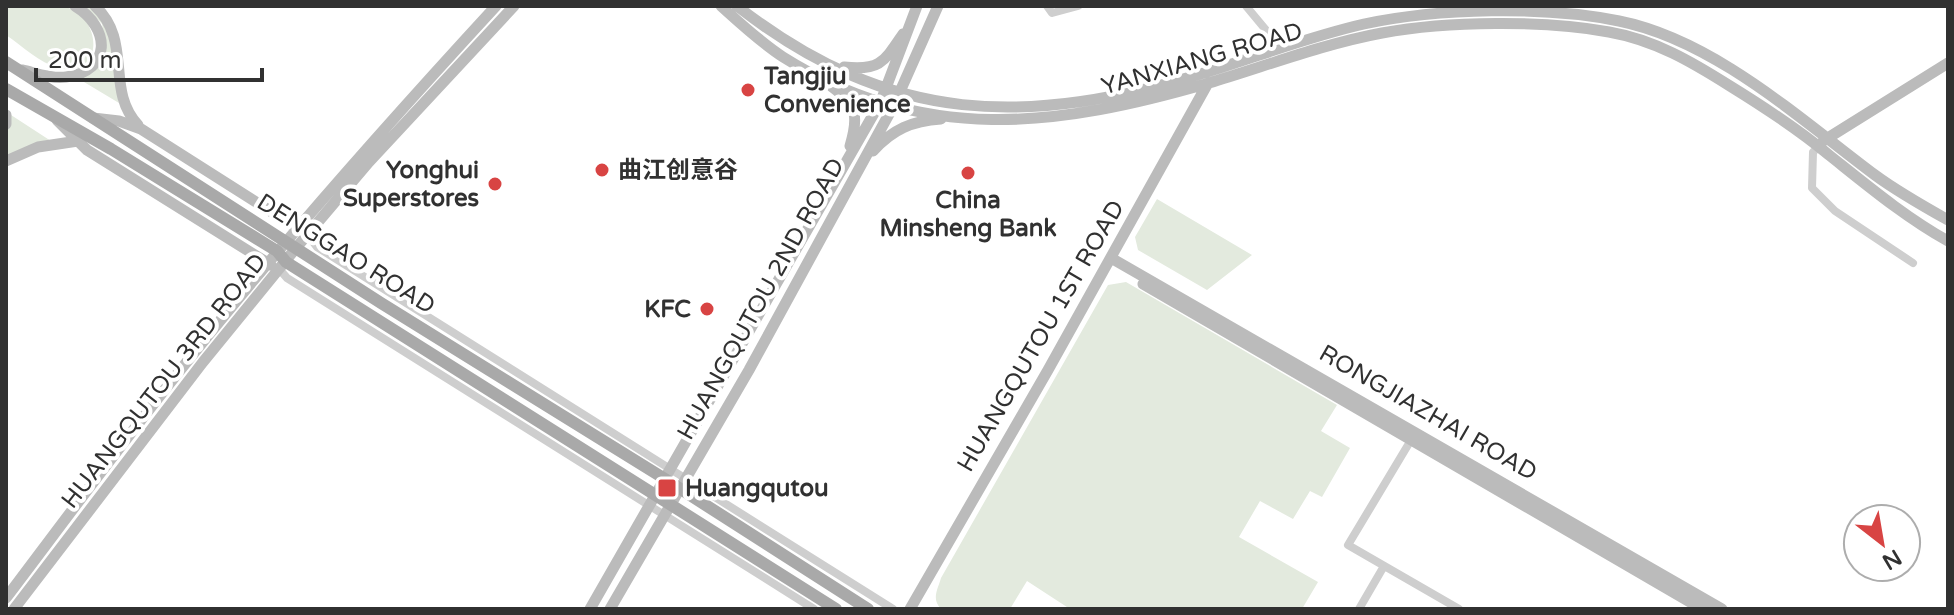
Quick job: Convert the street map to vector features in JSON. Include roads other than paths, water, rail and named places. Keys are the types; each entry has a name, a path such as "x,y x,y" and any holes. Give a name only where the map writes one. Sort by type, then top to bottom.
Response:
{"main road":[{"path":"11,66 64,78 94,64 101,48 100,32 93,19 75,6"},
{"path":"95,6 114,32 127,111 141,129"},
{"name":"HUANGQUTOU 3RD ROAD","path":"302,231 359,154 496,6"},
{"name":"HUANGQUTOU 3RD ROAD","path":"6,598 192,354 268,262 369,162 514,6"},
{"name":"YANXIANG ROAD","path":"721,6 766,45 818,76 894,105 995,121 1105,110 1382,33 1525,25 1555,25 1607,32 1674,53 1948,220"},
{"name":"YANXIANG ROAD","path":"737,6 783,39 833,66 886,88 934,101 1027,109 1068,105 1166,84 1364,24 1389,20 1527,8 1617,20 1660,33 1719,63 1777,101 1880,197 1948,241"},
{"path":"833,66 864,68 877,65 889,56 912,20 917,6"},
{"name":"HUANGQUTOU 2ND ROAD","path":"610,609 749,370 862,164 894,105 938,6"},
{"path":"1525,25 1527,8"},
{"name":"HUANGQUTOU 2ND ROAD","path":"590,609 881,101 912,20"},
{"path":"1822,142 1948,63"},
{"name":"DENGGAO ROAD","path":"11,66 286,247"},
{"path":"818,76 846,98 855,115 856,125 846,162"},
{"name":"HUANGQUTOU 1ST ROAD","path":"910,609 1208,83"},
{"name":"DENGGAO ROAD","path":"6,89 286,247 668,474 868,609"},
{"path":"6,115 6,124"},
{"path":"51,115 100,158 268,262 283,266"},
{"path":"89,117 109,119 141,129 302,231"},
{"path":"862,164 886,137 908,124 959,117"},
{"path":"6,161 38,147 77,141 111,149"},
{"name":"DENGGAO ROAD","path":"286,247 283,266 651,500 836,609"},
{"name":"RONGJIAZHAI ROAD","path":"1110,260 1702,609"},
{"name":"RONGJIAZHAI ROAD","path":"1110,260 1722,609"},
{"name":"HUANGQUTOU 3RD ROAD","path":"14,609 203,362 283,266"}],"street":[{"path":"1047,6 1052,13 1078,6"},
{"path":"1246,6 1281,48"},
{"path":"1822,142 1813,152 1812,188 1835,211 1913,263"},
{"path":"302,231 317,247 668,474"},
{"path":"1411,440 1348,545 1448,606 1459,609"},
{"path":"683,484 893,609"},
{"path":"668,510 814,609"},
{"path":"1359,609 1384,566"}],"place":[{"name":"Tangjiu Convenience","path":"748,90"},
{"name":"曲江创意谷","path":"602,170"},
{"name":"China Minsheng Bank","path":"968,173"},
{"name":"Yonghui Superstores","path":"495,184"},
{"name":"KFC","path":"707,309"},
{"name":"Huangqutou","path":"667,488"}]}
